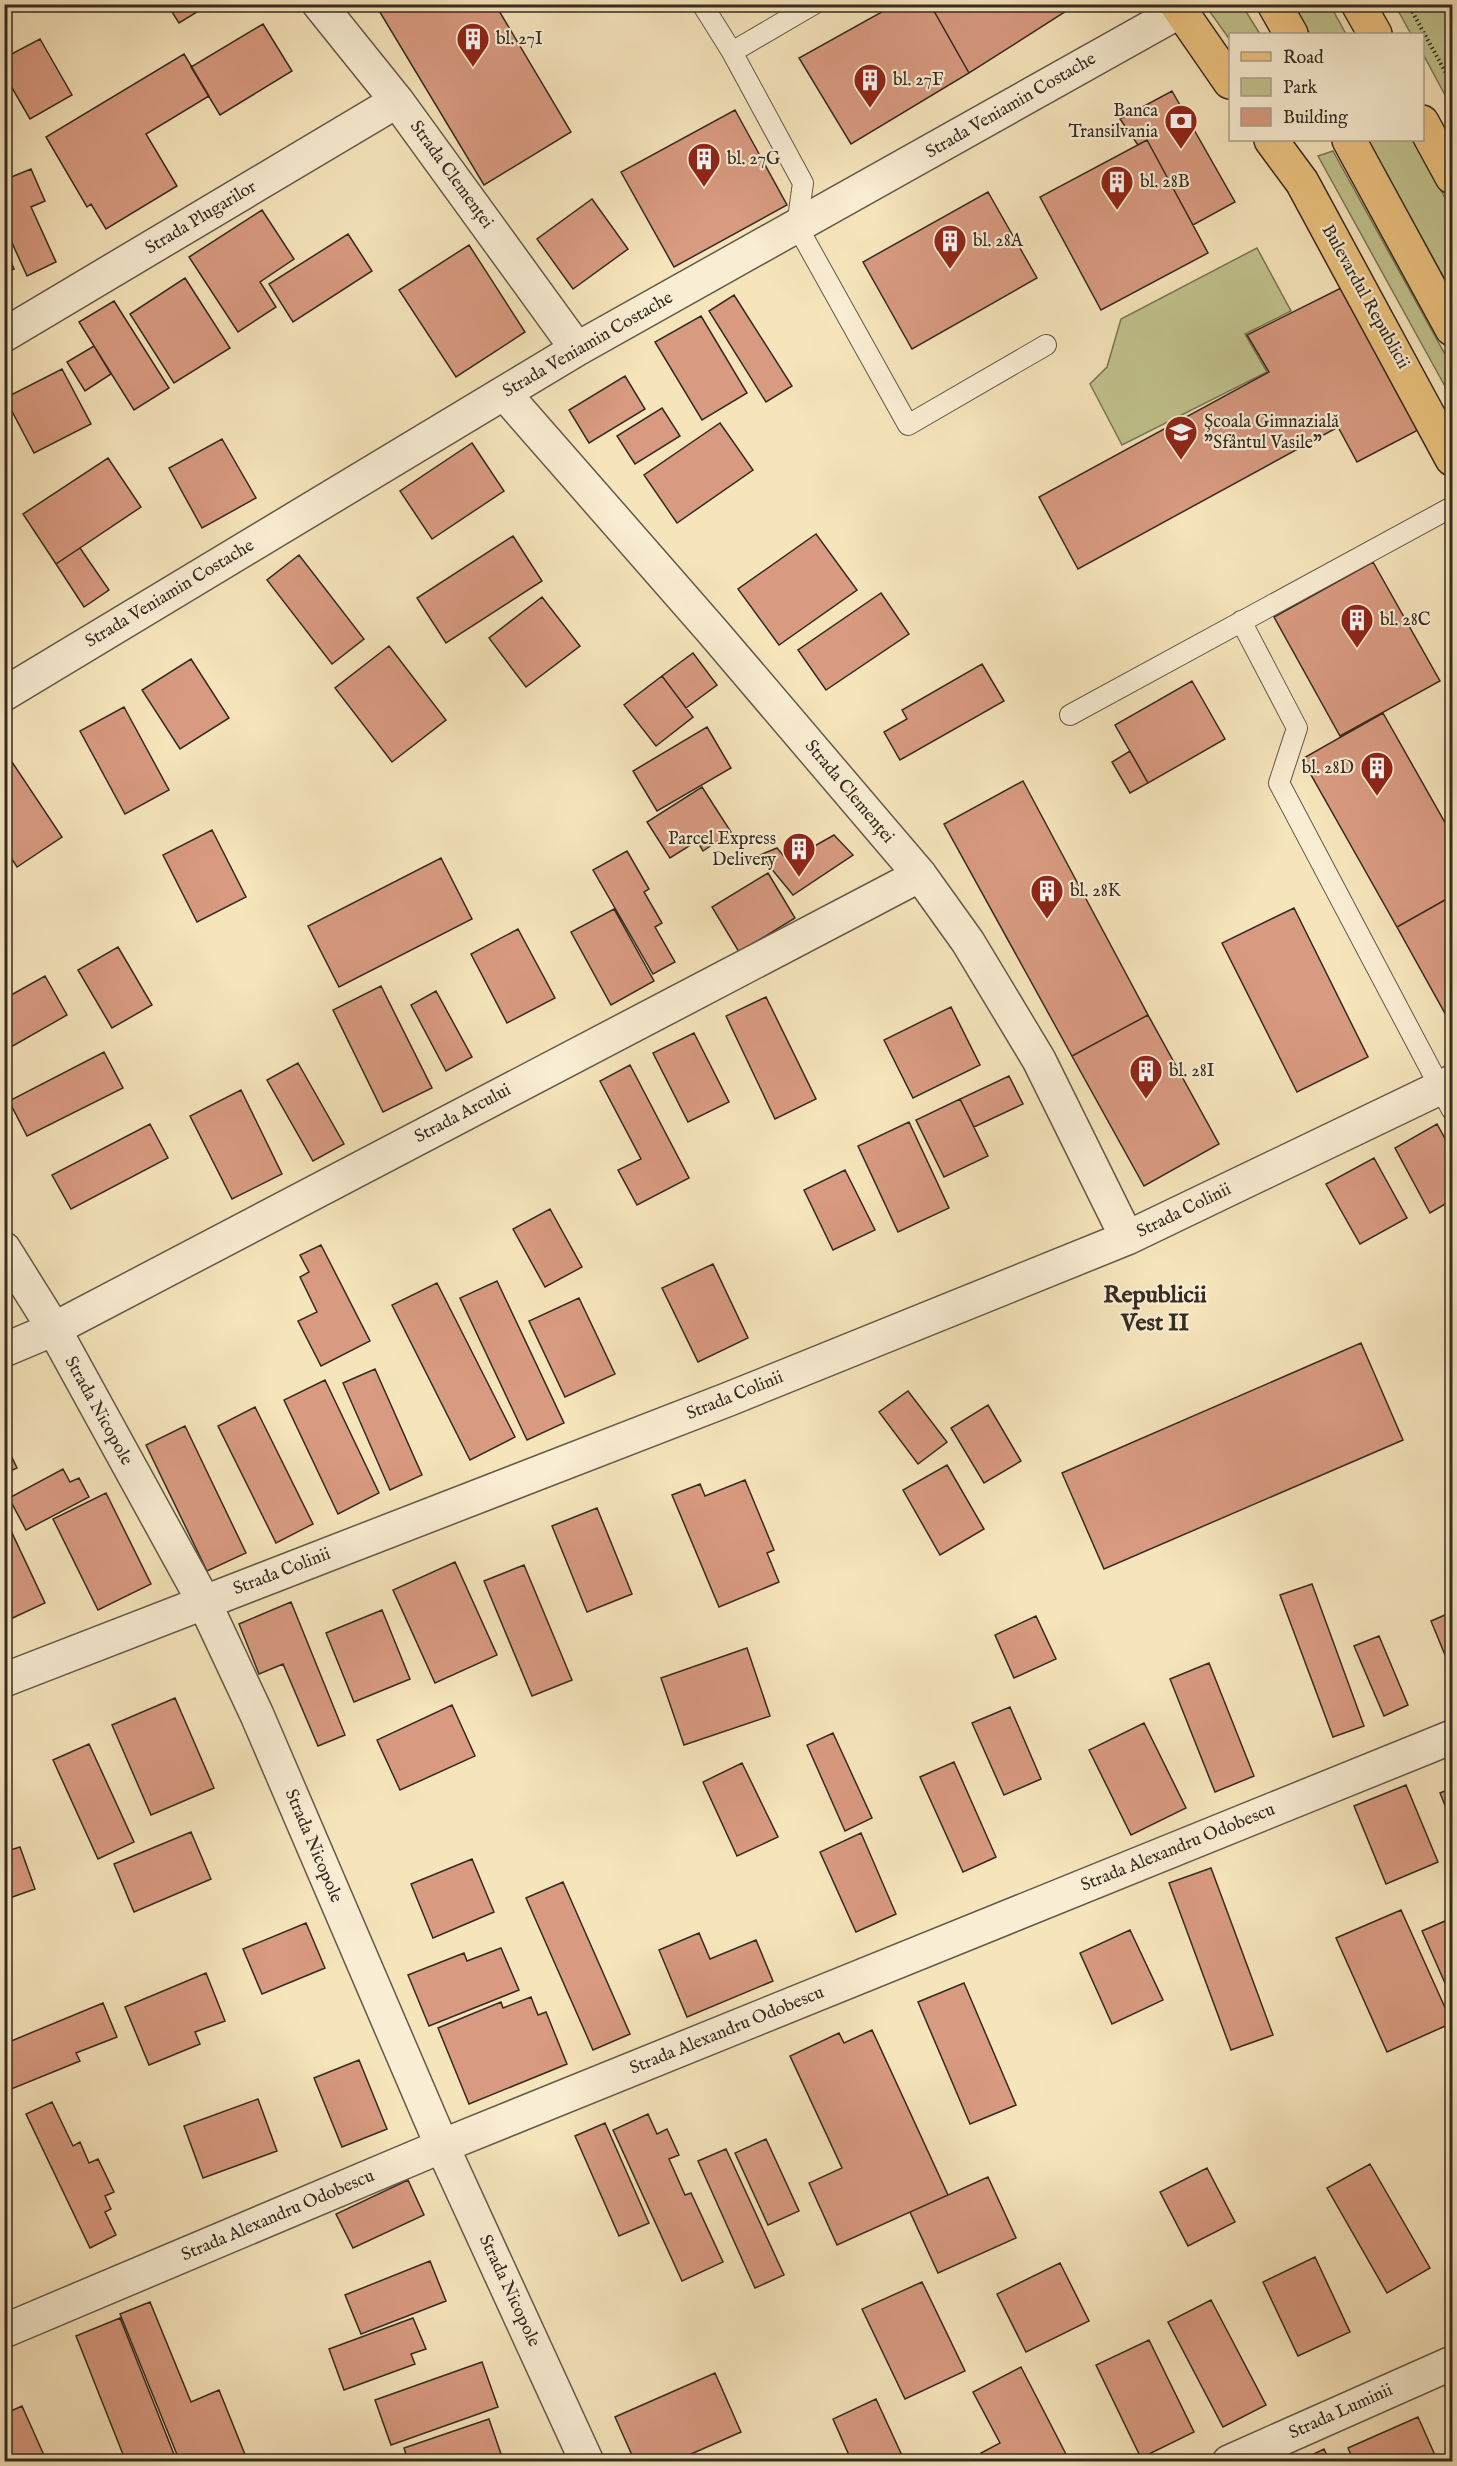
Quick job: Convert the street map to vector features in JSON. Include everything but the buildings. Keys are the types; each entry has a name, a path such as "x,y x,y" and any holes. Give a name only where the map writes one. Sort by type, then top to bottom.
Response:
{"main road":[{"path":"1274,4 1290,33"},
{"path":"1358,4 1374,33"},
{"path":"1178,8 1229,81"},
{"path":"1424,126 1452,177"},
{"name":"Bulevardul Republicii","path":"1273,141 1302,182 1452,459"},
{"path":"1350,141 1452,329"}],"street":[{"name":"Strada Clemenței","path":"319,4 397,101 578,349"},
{"name":"Strada Veniamin Costache","path":"4,694 578,349 1178,8"},
{"name":"Strada Plugarilor","path":"4,335 397,101"},
{"name":"Strada Clemenței","path":"504,393 920,874 968,942 1039,1060 1127,1238"},
{"name":"Strada Arcului","path":"4,1350 54,1329 920,874"},
{"name":"Strada Colinii","path":"4,1680 740,1394 1127,1238 1449,1093"},
{"name":"Strada Nicopole","path":"4,1249 54,1329 204,1602 257,1715 442,2146 587,2462"},
{"name":"Strada Alexandru Odobescu","path":"4,2331 442,2146 1452,1737"},
{"name":"Strada Luminii","path":"1229,2462 1452,2363"}],"lane":[{"path":"702,4 732,52 802,183 797,226 908,425 1047,345"},
{"path":"732,52 814,4"},
{"path":"1070,715 1452,507"},
{"path":"1241,621 1297,728 1280,783 1449,1093"}],"path":[{"path":"1408,4 1424,33"},
{"path":"1424,33 1452,84"}],"green space":[{"path":"1205,5 1242,5 1259,33 1229,33 1229,39"},
{"path":"1294,5 1330,5 1345,33 1309,33"},
{"path":"1395,5 1452,5 1452,108 1424,56 1424,33 1410,33"},
{"path":"1368,141 1415,141 1452,211 1452,292"},
{"path":"1333,151 1452,367 1452,399 1318,156"},
{"path":"1257,248 1291,311 1245,334 1267,372 1122,445 1090,384 1107,367 1121,319"}],"place":[{"name":"bl. 27I","path":"473,68"},
{"name":"bl. 27F","path":"870,109"},
{"name":"Banca Transilvania","path":"1181,150"},
{"name":"bl. 27G","path":"704,188"},
{"name":"bl. 28B","path":"1117,211"},
{"name":"bl. 28A","path":"950,270"},
{"name":"Școala Gimnazială \"Sfântul Vasile\"","path":"1181,461"},
{"name":"bl. 28C","path":"1357,649"},
{"name":"bl. 28D","path":"1377,797"},
{"name":"Parcel Express Delivery","path":"799,878"},
{"name":"bl. 28K","path":"1047,920"},
{"name":"bl. 28I","path":"1146,1100"}],"district":[{"name":"Republicii Vest II","path":"1155,1309"}]}
